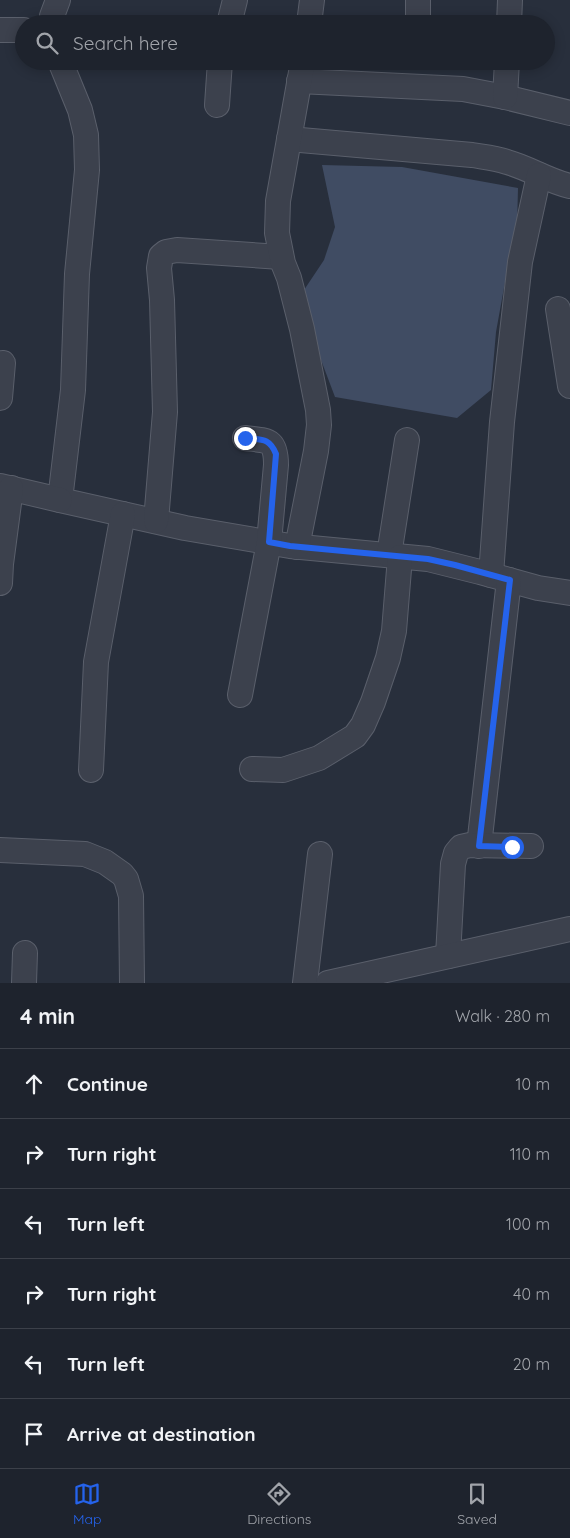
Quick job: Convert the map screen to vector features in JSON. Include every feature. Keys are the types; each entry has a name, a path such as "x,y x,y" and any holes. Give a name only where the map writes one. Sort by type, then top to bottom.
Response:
{"street":[{"path":"52,15 58,0"},
{"path":"231,15 235,0"},
{"path":"310,15 312,0"},
{"path":"418,0 418,15"},
{"path":"509,15 510,0"},
{"path":"0,30 15,30"},
{"path":"60,500 73,390 77,274 87,170 86,135 80,110 64,70"},
{"path":"217,105 219,70"},
{"path":"505,97 506,70"},
{"path":"298,547 316,451 319,425 318,410 302,329 277,233 278,201 301,71 463,89 570,113"},
{"path":"289,139 472,155 508,162 560,184 570,186"},
{"path":"479,846 500,577 502,422 520,262 539,175"},
{"path":"156,521 164,412 162,300 159,268 161,256 166,252 177,250 282,257"},
{"path":"558,309 570,386"},
{"path":"0,398 3,363"},
{"path":"240,695 269,542 276,454 272,444 265,440 245,438"},
{"path":"252,769 283,770 319,758 355,736 363,726 373,702 394,631 395,556 407,440"},
{"path":"0,583 6,487 185,528 298,547 428,559 538,588 570,593"},
{"path":"90,770 96,662 122,514"},
{"path":"448,956 453,864 456,853 461,847 531,846"},
{"path":"0,850 85,854 105,862 122,874 126,879 131,896 132,983"},
{"path":"306,983 320,854"},
{"path":"328,983 570,929"},
{"path":"24,983 25,953"}],"water":[{"path":"322,165 402,167 518,188 517,228 496,332 491,390 457,418 335,397 298,299 324,260 335,227"}],"route":[{"path":"245,438 265,440 272,444 276,454 269,542 290,546 428,559 510,580 479,846 512,847"}]}
